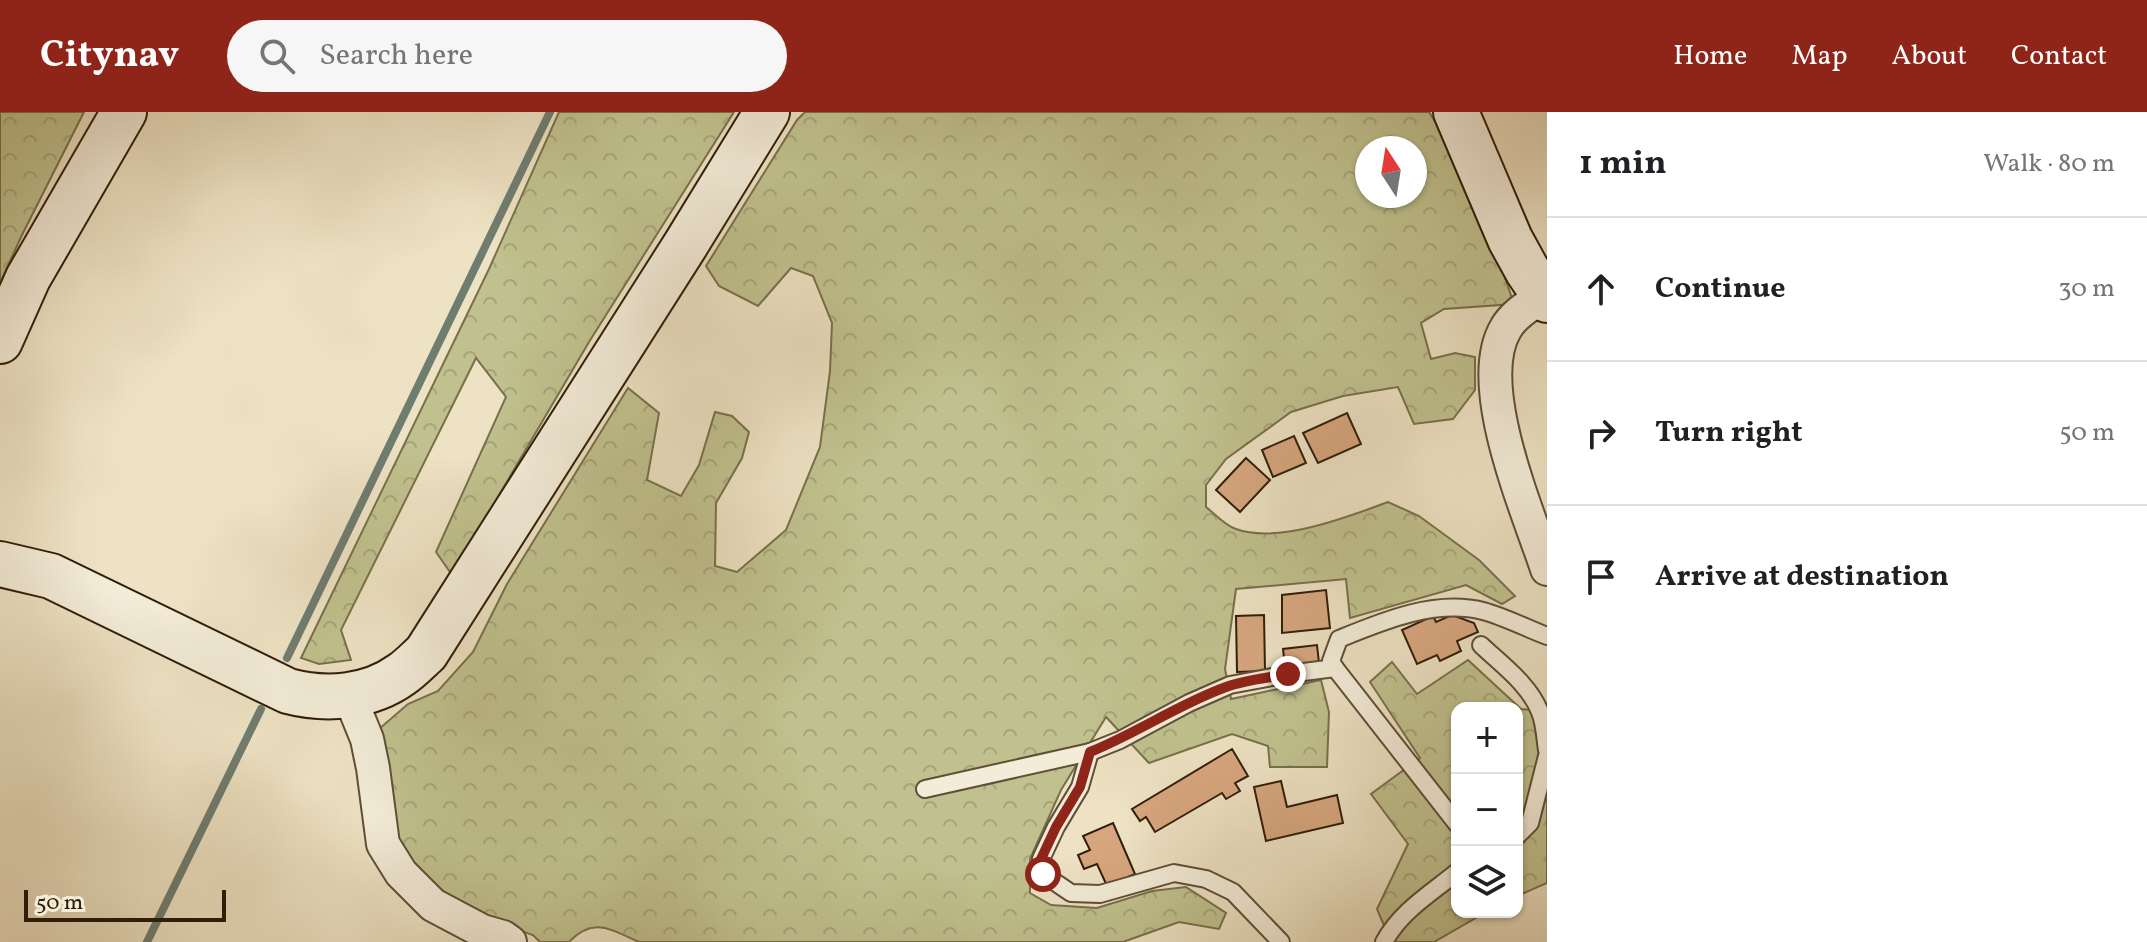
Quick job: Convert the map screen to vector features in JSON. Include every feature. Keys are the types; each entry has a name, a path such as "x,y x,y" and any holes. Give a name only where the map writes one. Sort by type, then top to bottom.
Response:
{"street":[{"path":"0,341 28,278 124,112"},
{"path":"0,564 51,576 288,691 307,696 349,695 377,688 402,675 426,653 678,258 767,112"},
{"path":"1456,112 1510,239 1545,298 1522,311 1506,326 1497,348 1495,388 1498,419 1547,569"},
{"path":"349,695 367,739 383,844 401,873 433,905 510,942"}],"lane":[{"path":"1451,816 1335,668 1331,661 1339,639 1375,624 1446,607 1482,611 1547,636"},
{"path":"1481,645 1525,686 1544,724 1547,753 1530,823 1523,830"},
{"path":"925,789 1090,752 1230,685 1335,668"},
{"path":"1090,752 1080,787 1041,859 1043,874 1071,893 1100,894 1174,873 1206,879 1233,892 1281,942"},
{"path":"1384,942 1408,910 1451,877"}],"green space":[{"path":"0,112 84,112 0,283"},
{"path":"559,112 734,112 589,342 452,575 436,552 506,397 476,358 341,630 351,660 319,664 301,658 489,269"},
{"path":"805,112 1429,112 1457,156 1485,220 1514,304 1444,309 1421,323 1431,359 1455,353 1475,357 1475,390 1453,419 1414,424 1398,387 1343,396 1291,412 1226,459 1206,485 1206,507 1236,529 1272,533 1313,527 1388,502 1419,516 1479,560 1515,596 1502,604 1466,585 1350,618 1346,579 1236,589 1225,669 1231,699 1321,680 1329,712 1327,767 1270,767 1268,746 1232,734 1149,763 1106,717 1061,790 1030,859 1030,893 1051,905 1097,908 1152,891 1186,887 1226,913 1219,929 1179,922 1123,942 639,942 595,927 578,934 569,942 540,942 533,935 473,915 436,893 413,868 397,836 389,764 379,729 408,704 438,691 473,652 507,584 628,388 659,413 647,480 681,496 699,465 715,412 732,416 749,432 742,458 716,503 715,566 737,572 786,530 820,447 830,371 832,323 813,276 791,268 758,306 719,286 706,266 797,120"},
{"path":"1468,660 1513,702 1451,702 1451,918 1476,918 1434,942 1391,942 1377,909 1408,844 1371,794 1420,758 1370,682 1392,662 1417,694"},
{"path":"1523,709 1547,712 1547,883 1523,893"}],"building":[{"path":"1347,413 1361,444 1318,463 1303,433"},
{"path":"1294,436 1306,463 1273,477 1262,450"},
{"path":"1246,458 1270,480 1240,512 1216,490"},
{"path":"1326,590 1330,628 1282,633 1282,595"},
{"path":"1264,615 1265,671 1237,672 1236,616"},
{"path":"1452,615 1474,623 1478,632 1457,641 1461,651 1440,661 1437,655 1417,664 1402,630 1433,616 1436,622"},
{"path":"1317,645 1319,663 1285,666 1283,649"},
{"path":"1232,749 1248,776 1235,783 1240,791 1226,799 1222,793 1155,832 1146,817 1140,821 1132,809"},
{"path":"1281,781 1287,807 1337,795 1343,823 1266,841 1254,787"},
{"path":"1113,823 1135,874 1107,886 1097,864 1084,869 1078,855 1090,850 1083,836"}],"waterway":[{"path":"287,658 550,112"},
{"path":"147,942 261,709"}],"route":[{"path":"1043,874 1041,859 1080,787 1090,752 1230,685 1288,674"}]}
